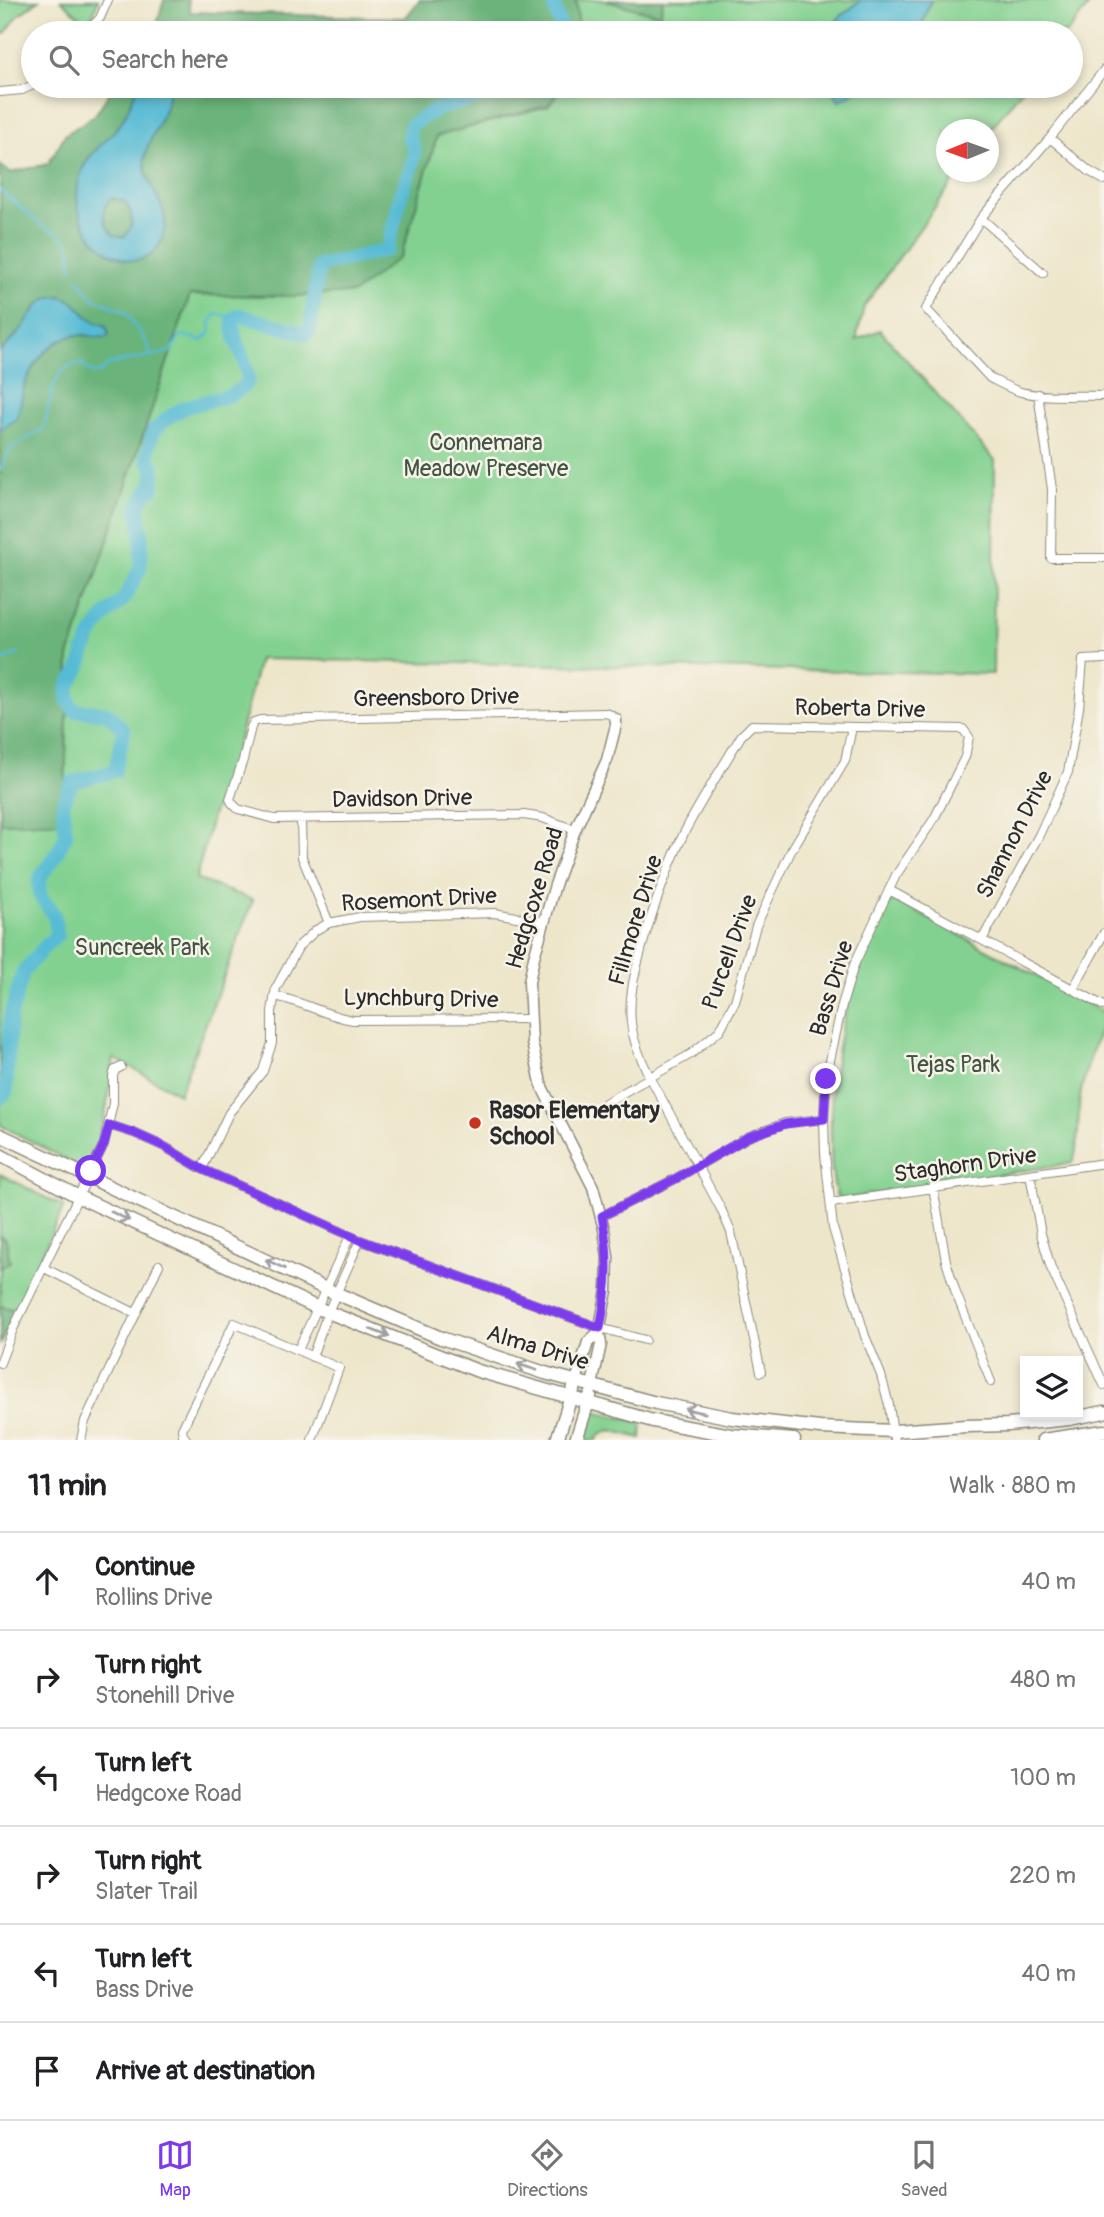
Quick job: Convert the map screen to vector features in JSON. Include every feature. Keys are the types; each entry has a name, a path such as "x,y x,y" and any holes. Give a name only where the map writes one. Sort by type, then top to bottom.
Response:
{"main road":[{"name":"Alma Drive","path":"0,1135 331,1291 441,1338 656,1403 732,1418 894,1436 965,1426 1069,1419 1104,1412"},
{"name":"Alma Drive","path":"0,1155 79,1197 323,1310 478,1371 653,1421 731,1434 794,1440"},
{"path":"434,1354 441,1338"},
{"name":"Hedgcoxe Road","path":"557,1440 576,1381"},
{"name":"Hedgcoxe Road","path":"576,1440 592,1385"},
{"path":"731,1434 732,1418"},
{"path":"1043,1440 1104,1431"}],"street":[{"path":"97,21 108,0"},
{"path":"1083,97 1104,70"},
{"path":"0,92 21,90"},
{"path":"1082,98 981,218 926,309 990,378 1019,392 1104,396"},
{"path":"1051,138 1089,171 1104,180"},
{"path":"981,218 1043,273"},
{"path":"1038,394 1052,489 1051,558 1104,558"},
{"name":"Shannon Drive","path":"982,940 1039,835 1068,772 1079,708 1083,660 1104,659"},
{"name":"Greensboro Drive","path":"232,803 230,794 243,760 251,727 254,722 260,720 606,713 615,719"},
{"name":"Hedgcoxe Road","path":"592,1385 601,1344 600,1330 607,1290 608,1257 602,1216 593,1187 542,1087 535,1064 529,1019 529,982 555,885 575,830 607,760 616,725 615,719"},
{"name":"Roberta Drive","path":"752,725 966,731"},
{"name":"Fillmore Drive","path":"752,725 741,736 684,834 663,881 635,972 630,1001 631,1023 640,1057 731,1231 761,1372"},
{"name":"Purcell Drive","path":"605,1103 691,1054 720,1031 735,1000 755,926 791,851 845,761 852,727"},
{"name":"Bass Drive","path":"894,1436 881,1375 865,1336 833,1228 825,1154 826,1079 842,1005 854,965 889,890 944,799 969,744 970,737 966,731"},
{"name":"Davidson Drive","path":"232,803 238,810 263,817 301,820 524,814 575,830"},
{"path":"301,820 302,857 329,923"},
{"path":"889,890 1104,1006"},
{"name":"Rosemont Drive","path":"202,1169 229,1113 257,1081 267,1062 272,1043 274,996 280,977 299,946 316,930 329,923 360,917 495,913 544,922"},
{"path":"1073,989 1104,933"},
{"name":"Lynchburg Drive","path":"274,996 353,1020 529,1019"},
{"path":"0,1363 13,1329 104,1144 113,1102 113,1076 115,1070 121,1067"},
{"path":"602,1216 766,1129 824,1119"},
{"path":"109,1125 165,1147 202,1169 349,1236 600,1330 646,1340"},
{"name":"Staghorn Drive","path":"831,1203 1104,1163"},
{"path":"1030,1174 1041,1234 1051,1268 1104,1385"},
{"path":"933,1187 946,1261 991,1382"},
{"path":"298,1350 323,1310 349,1236"},
{"path":"331,1291 360,1240"},
{"path":"81,1440 85,1421 159,1265"},
{"path":"44,1268 135,1312"},
{"path":"312,1357 323,1310"},
{"path":"185,1437 185,1424 234,1322 339,1368 313,1440"},
{"name":"Hedgcoxe Road","path":"576,1381 588,1342 600,1330"}],"green space":[{"path":"0,0 39,0 19,15 5,33 0,34"},
{"path":"61,0 98,0 93,15 84,21"},
{"path":"164,0 188,0 190,12 405,18 420,0 576,0 578,21 158,21"},
{"path":"576,0 603,0 660,15 663,0 1093,0 1076,21 578,21"},
{"path":"603,0 663,0 660,15"},
{"path":"106,98 554,98 548,105 437,136 401,256 354,293 295,296 190,295 69,656 64,822 0,823 0,165 10,173 48,164 65,135 95,115"},
{"name":"Connemara Meadow Preserve","path":"554,98 1015,98 999,119 936,119 936,182 953,182 864,307 856,340 880,330 995,460 993,674 259,659 230,776 213,813 196,879 253,900 179,1094 114,1058 105,1115 87,1171 0,1125 0,823 64,822 69,656 190,295 295,296 401,256 437,136 548,106"},
{"name":"Tejas Park","path":"896,901 1104,1012 1081,1090 1077,1142 1072,1163 842,1199 837,1196 831,1159 831,1106 838,1046 853,987 864,958 889,903"},
{"path":"0,1174 64,1207 0,1345"},
{"path":"0,1236 6,1239 10,1262 0,1268"},
{"path":"0,1306 16,1310 0,1345"},
{"path":"597,1412 639,1422 642,1427 641,1438 610,1430 598,1436 597,1440 583,1440 590,1416"}],"water":[{"path":"861,0 931,0 923,21 837,21"},
{"path":"133,98 168,98 145,156 147,176 163,212 164,232 156,250 143,259 127,260 110,253 95,241 84,223 77,202 82,170 128,111","holes":["112,198 124,201 132,219 128,233 124,237 114,235 107,226 105,206"]},
{"path":"55,296 70,300 91,319 105,325 109,334 107,337 70,337 52,346 32,369 24,387 16,419 0,430 0,352 20,331 38,305"}],"waterway":[{"path":"552,0 559,21"},
{"path":"0,1098 6,1092 10,1018 23,972 57,935 54,915 40,896 39,882 66,836 63,804 72,782 115,771 124,730 107,713 74,710 68,701 68,686 78,671 90,637 104,617 124,599 140,569 142,543 138,506 148,490 152,489 154,469 147,457 153,431 180,410 227,396 242,388 248,381 234,330 233,319 239,315 306,334 310,328 319,266 387,250 415,150 409,137 411,125 435,110 475,98"},
{"path":"0,190 45,228 56,231 70,246 72,269"},
{"path":"78,278 92,298 124,311 145,340 151,356"},
{"path":"0,470 10,449 44,428 54,387 63,371 81,363 92,373 100,372 110,364 170,352 183,335 202,341 211,332 210,323 217,313 233,319"},
{"path":"77,649 86,648"},
{"path":"0,662 19,653"}],"place":[{"name":"Rasor Elementary School","path":"475,1123"}],"route":[{"path":"91,1171 104,1144 109,1125 165,1147 202,1169 360,1240 600,1328 607,1290 608,1257 602,1216 766,1129 824,1119 826,1079"}],"park label":[{"name":"Suncreek Park","path":"142,947"}]}
